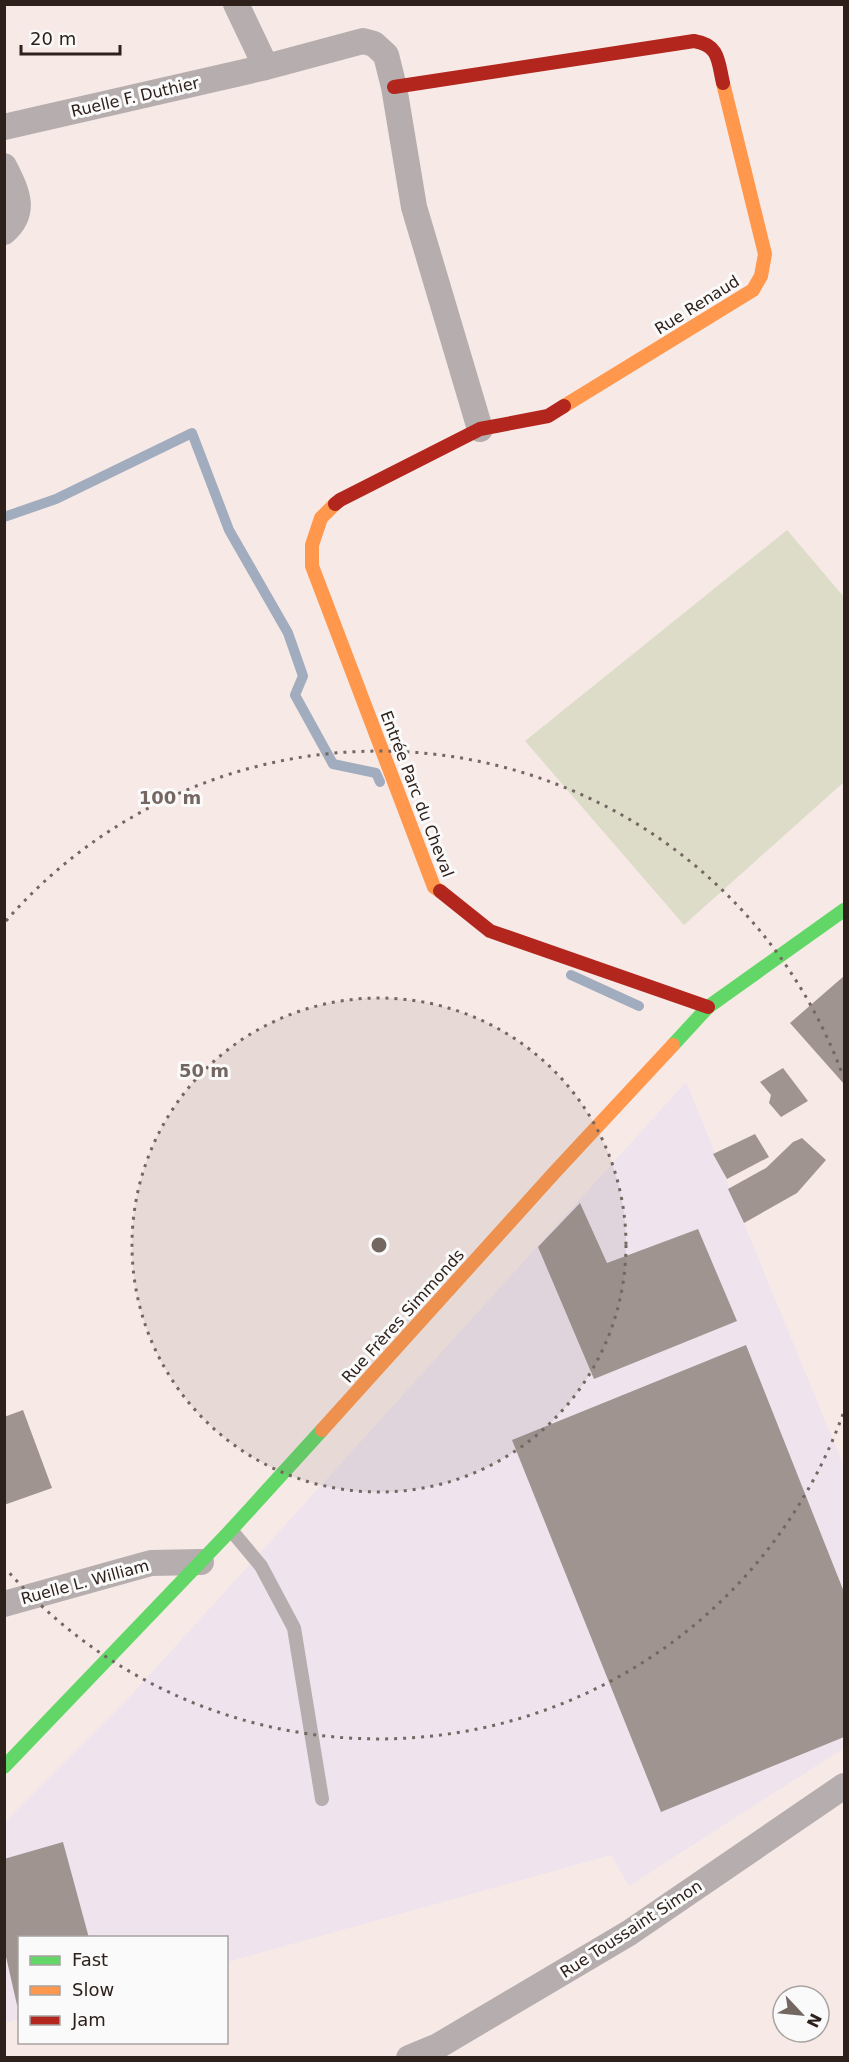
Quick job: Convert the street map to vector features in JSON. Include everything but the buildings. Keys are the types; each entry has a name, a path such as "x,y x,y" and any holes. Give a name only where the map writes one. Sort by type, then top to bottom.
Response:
{"street":[{"path":"237,5 266,67"},
{"name":"Ruelle F. Duthier","path":"4,127 266,67 363,41 374,44 386,55 394,87 414,207 480,429"},
{"name":"Rue Renaud","path":"312,566 312,545 321,518 340,500 480,429 548,416 753,290 761,276 765,254 715,51 707,43 694,41 394,87"},
{"path":"4,166 16,192 18,210 13,224 4,232"},
{"name":"Entrée Parc du Cheval","path":"312,566 434,887 490,931 708,1007"},
{"name":"Rue Frères Simmonds","path":"4,1767 231,1530 554,1173 708,1007 844,910"},
{"name":"Ruelle L. William","path":"4,1604 151,1563 201,1562"},
{"name":"Rue Toussaint Simon","path":"409,2058 440,2052 629,1934 844,1786"}],"lane":[{"path":"231,1530 261,1566 294,1629 322,1799"}],"shaded area":[{"path":"686,1082 844,1467 844,1748 629,1886 611,1855 228,1962 228,1936 18,1936 18,2019 5,2023 5,1822 125,1702"}],"green space":[{"path":"787,530 844,597 844,782 684,925 525,741"}],"waterway":[{"path":"4,517 56,499 192,433 229,530 288,633 303,676 295,695 333,764 376,773 380,782"},
{"path":"571,975 639,1006"}],"traffic: fast":[{"path":"673,1045 708,1007 844,910"},
{"path":"4,1767 231,1530 322,1430"}],"traffic: slow":[{"path":"564,406 753,290 761,276 765,254 723,83"},
{"path":"335,504 321,518 312,545 312,566 434,887 440,891"},
{"path":"322,1430 673,1045"}],"traffic: jam":[{"path":"394,87 694,41 709,46 713,51 723,83"},
{"path":"335,504 480,429 548,416 564,406"},
{"path":"440,891 490,931 708,1007"}]}
